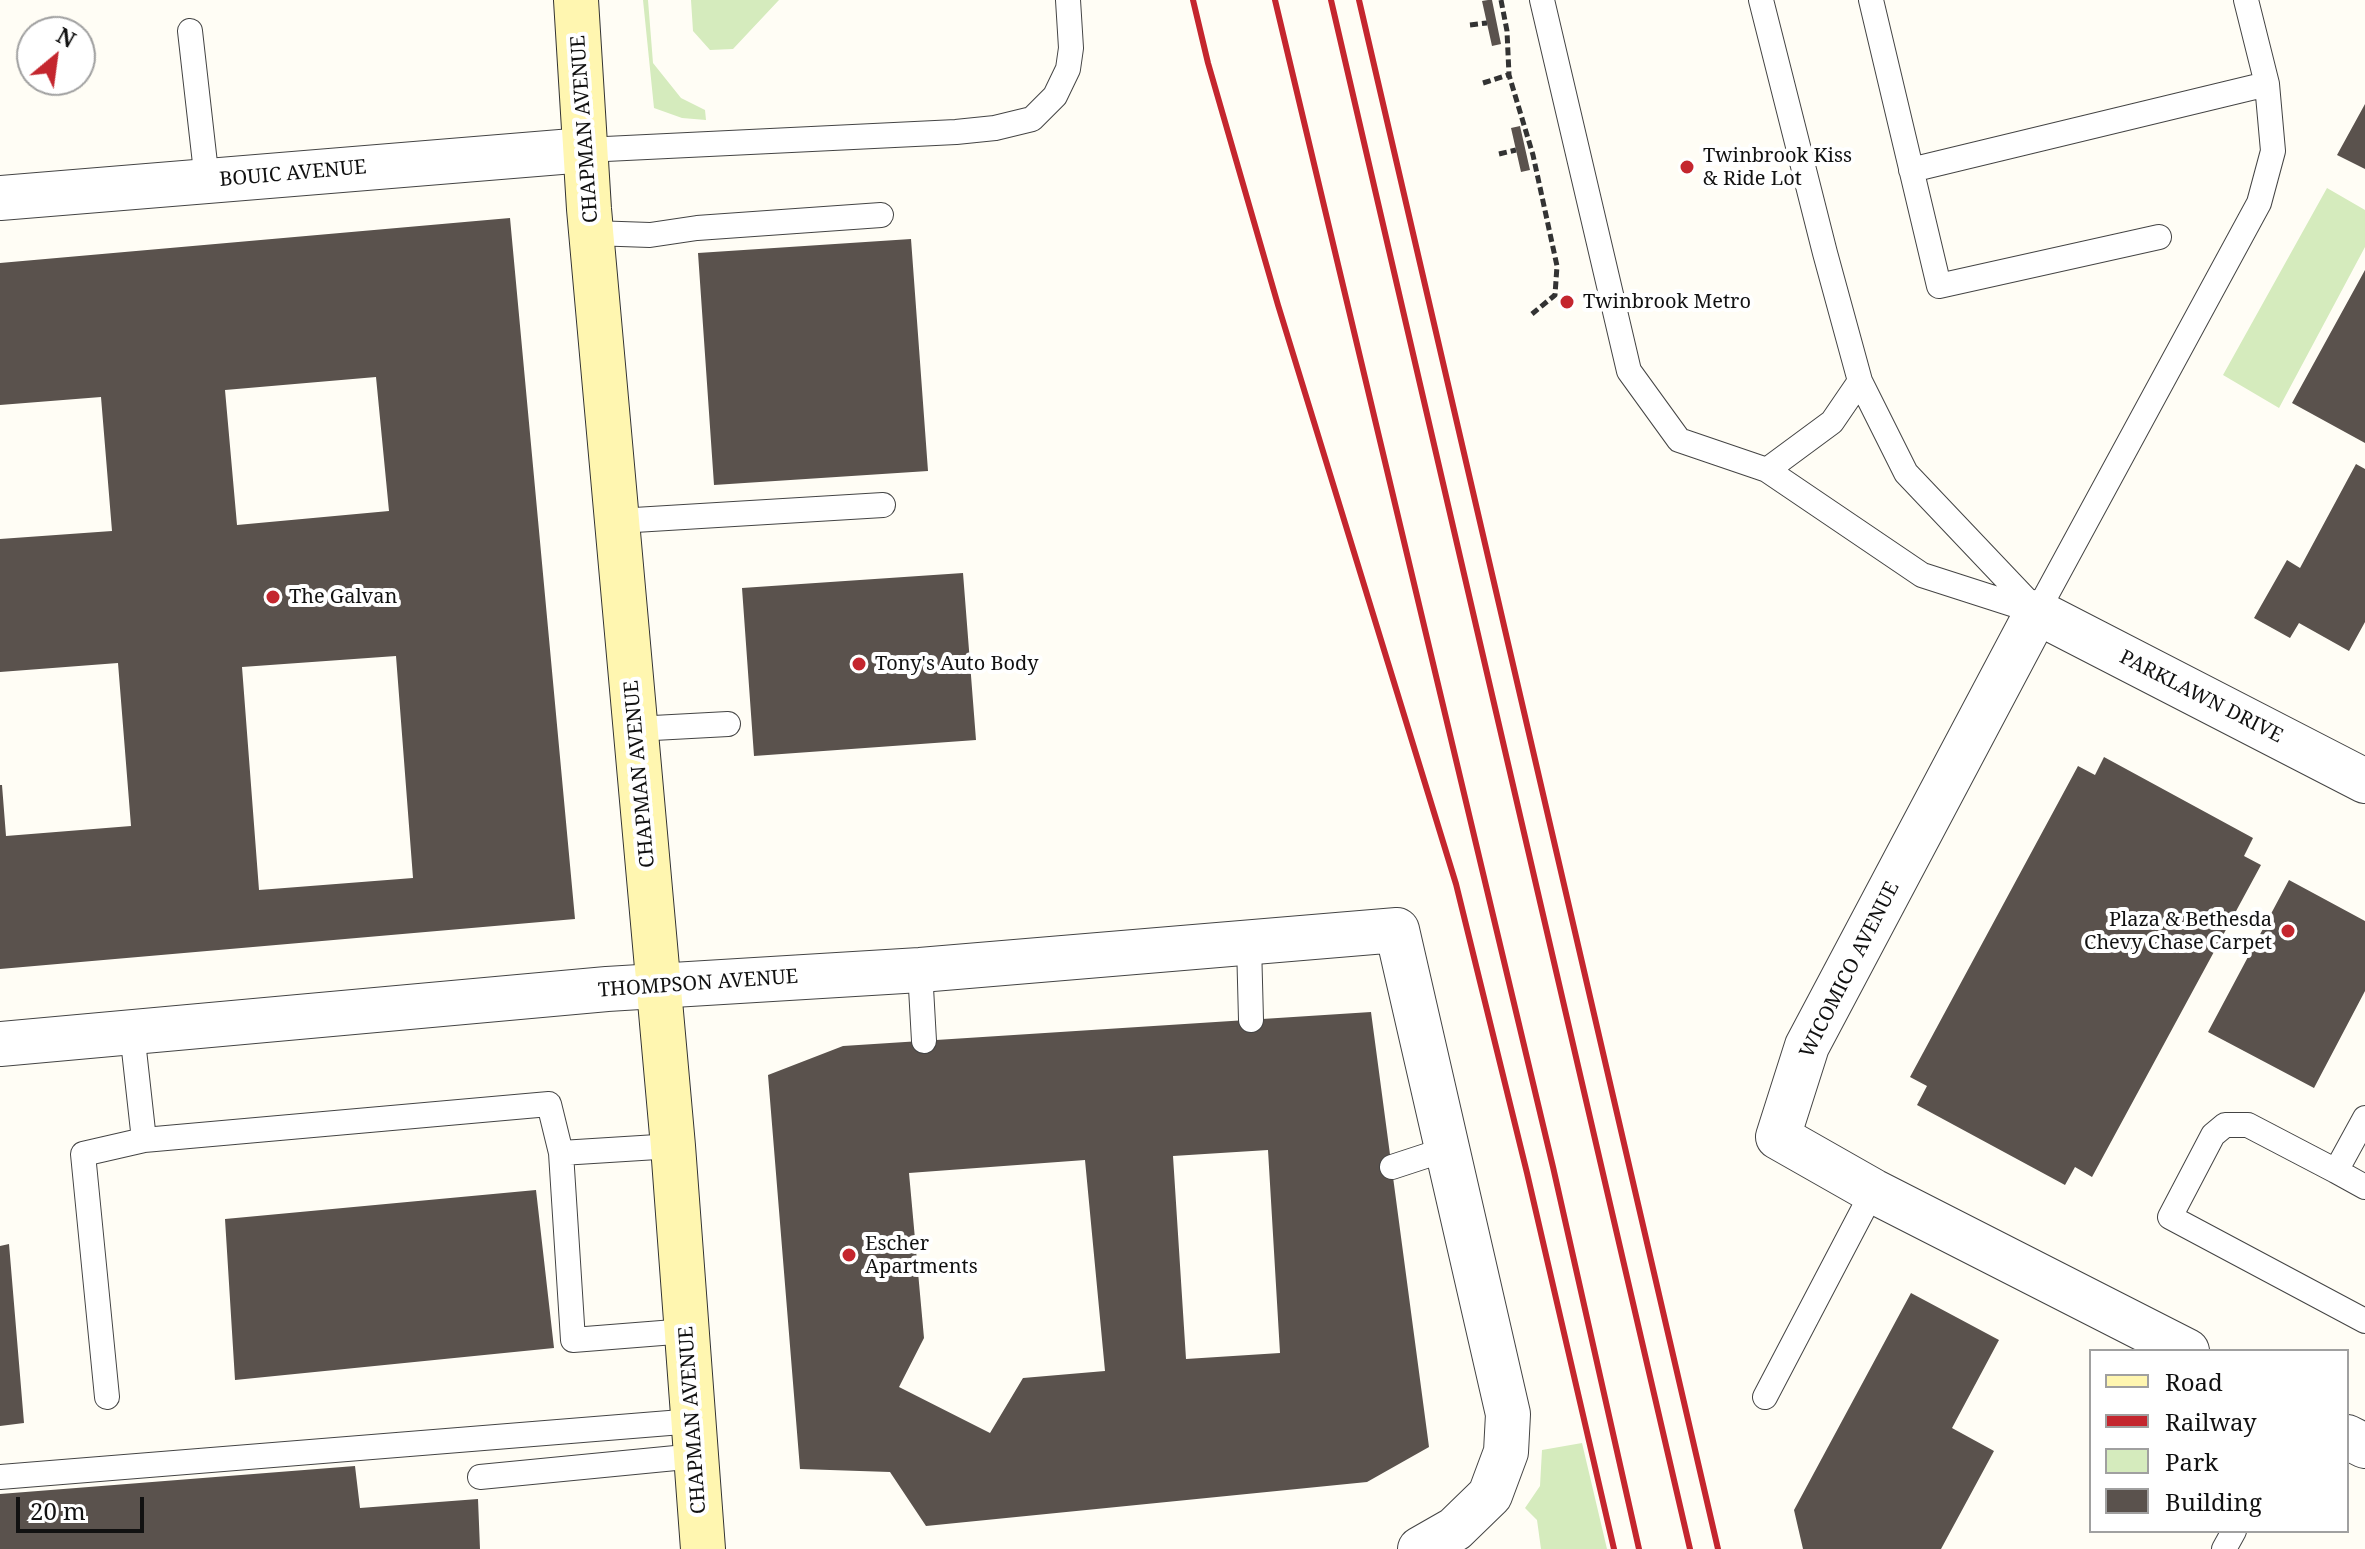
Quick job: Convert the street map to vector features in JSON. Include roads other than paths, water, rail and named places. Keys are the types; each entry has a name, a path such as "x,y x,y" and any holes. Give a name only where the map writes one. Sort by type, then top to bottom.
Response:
{"street":[{"name":"CHAPMAN AVENUE","path":"576,0 585,150 673,1146 703,1549"},
{"name":"BOUIC AVENUE","path":"0,198 585,150"},
{"name":"PARKLAWN DRIVE","path":"2037,612 2365,781"},
{"name":"WICOMICO AVENUE","path":"2037,612 1807,1046 1778,1137 1873,1191 2183,1349"},
{"name":"THOMPSON AVENUE","path":"0,1044 658,986 920,970 1397,930 1447,1149"},
{"path":"1420,1549 1455,1529 1490,1495 1506,1452 1508,1414 1447,1149"}],"lane":[{"path":"585,150 956,132 995,128 1032,119 1055,96 1068,69 1071,48 1068,0"},
{"path":"1542,0 1629,371 1679,440 1767,470 1922,575 2037,612"},
{"path":"1761,0 1860,381 1906,473 2037,612"},
{"path":"1871,0 1939,286 2159,237"},
{"path":"2037,612 2259,203 2273,151 2267,84 2246,0"},
{"path":"190,31 207,181"},
{"path":"1911,170 2267,84"},
{"path":"592,233 650,235 697,228 881,215"},
{"path":"1767,470 1832,422 1860,381"},
{"path":"618,521 883,505"},
{"path":"635,729 728,724"},
{"path":"1249,944 1251,1020"},
{"path":"920,970 924,1041"},
{"path":"132,1032 144,1140"},
{"path":"107,1397 83,1154 144,1140 549,1104 561,1153 573,1340 687,1331"},
{"path":"2336,1171 2365,1118"},
{"path":"2365,1187 2248,1125 2225,1125 2213,1135 2170,1217 2365,1321"},
{"path":"561,1153 673,1146"},
{"path":"1392,1167 1447,1149"},
{"path":"1765,1397 1873,1191"},
{"path":"0,1477 695,1439"},
{"path":"480,1477 695,1439"}],"railway":[{"path":"1193,0 1208,63 1278,305 1456,884 1614,1549"},
{"path":"1275,0 1553,1167 1639,1549"},
{"path":"1331,0 1690,1549"},
{"path":"1359,0 1718,1549"}],"place":[{"name":"Twinbrook Kiss & Ride Lot","path":"1687,167"},
{"name":"Twinbrook Metro","path":"1567,302"},
{"name":"The Galvan","path":"273,597"},
{"name":"Tony's Auto Body","path":"859,664"},
{"name":"Plaza & Bethesda Chevy Chase Carpet","path":"2288,931"},
{"name":"Escher Apartments","path":"849,1255"}]}
